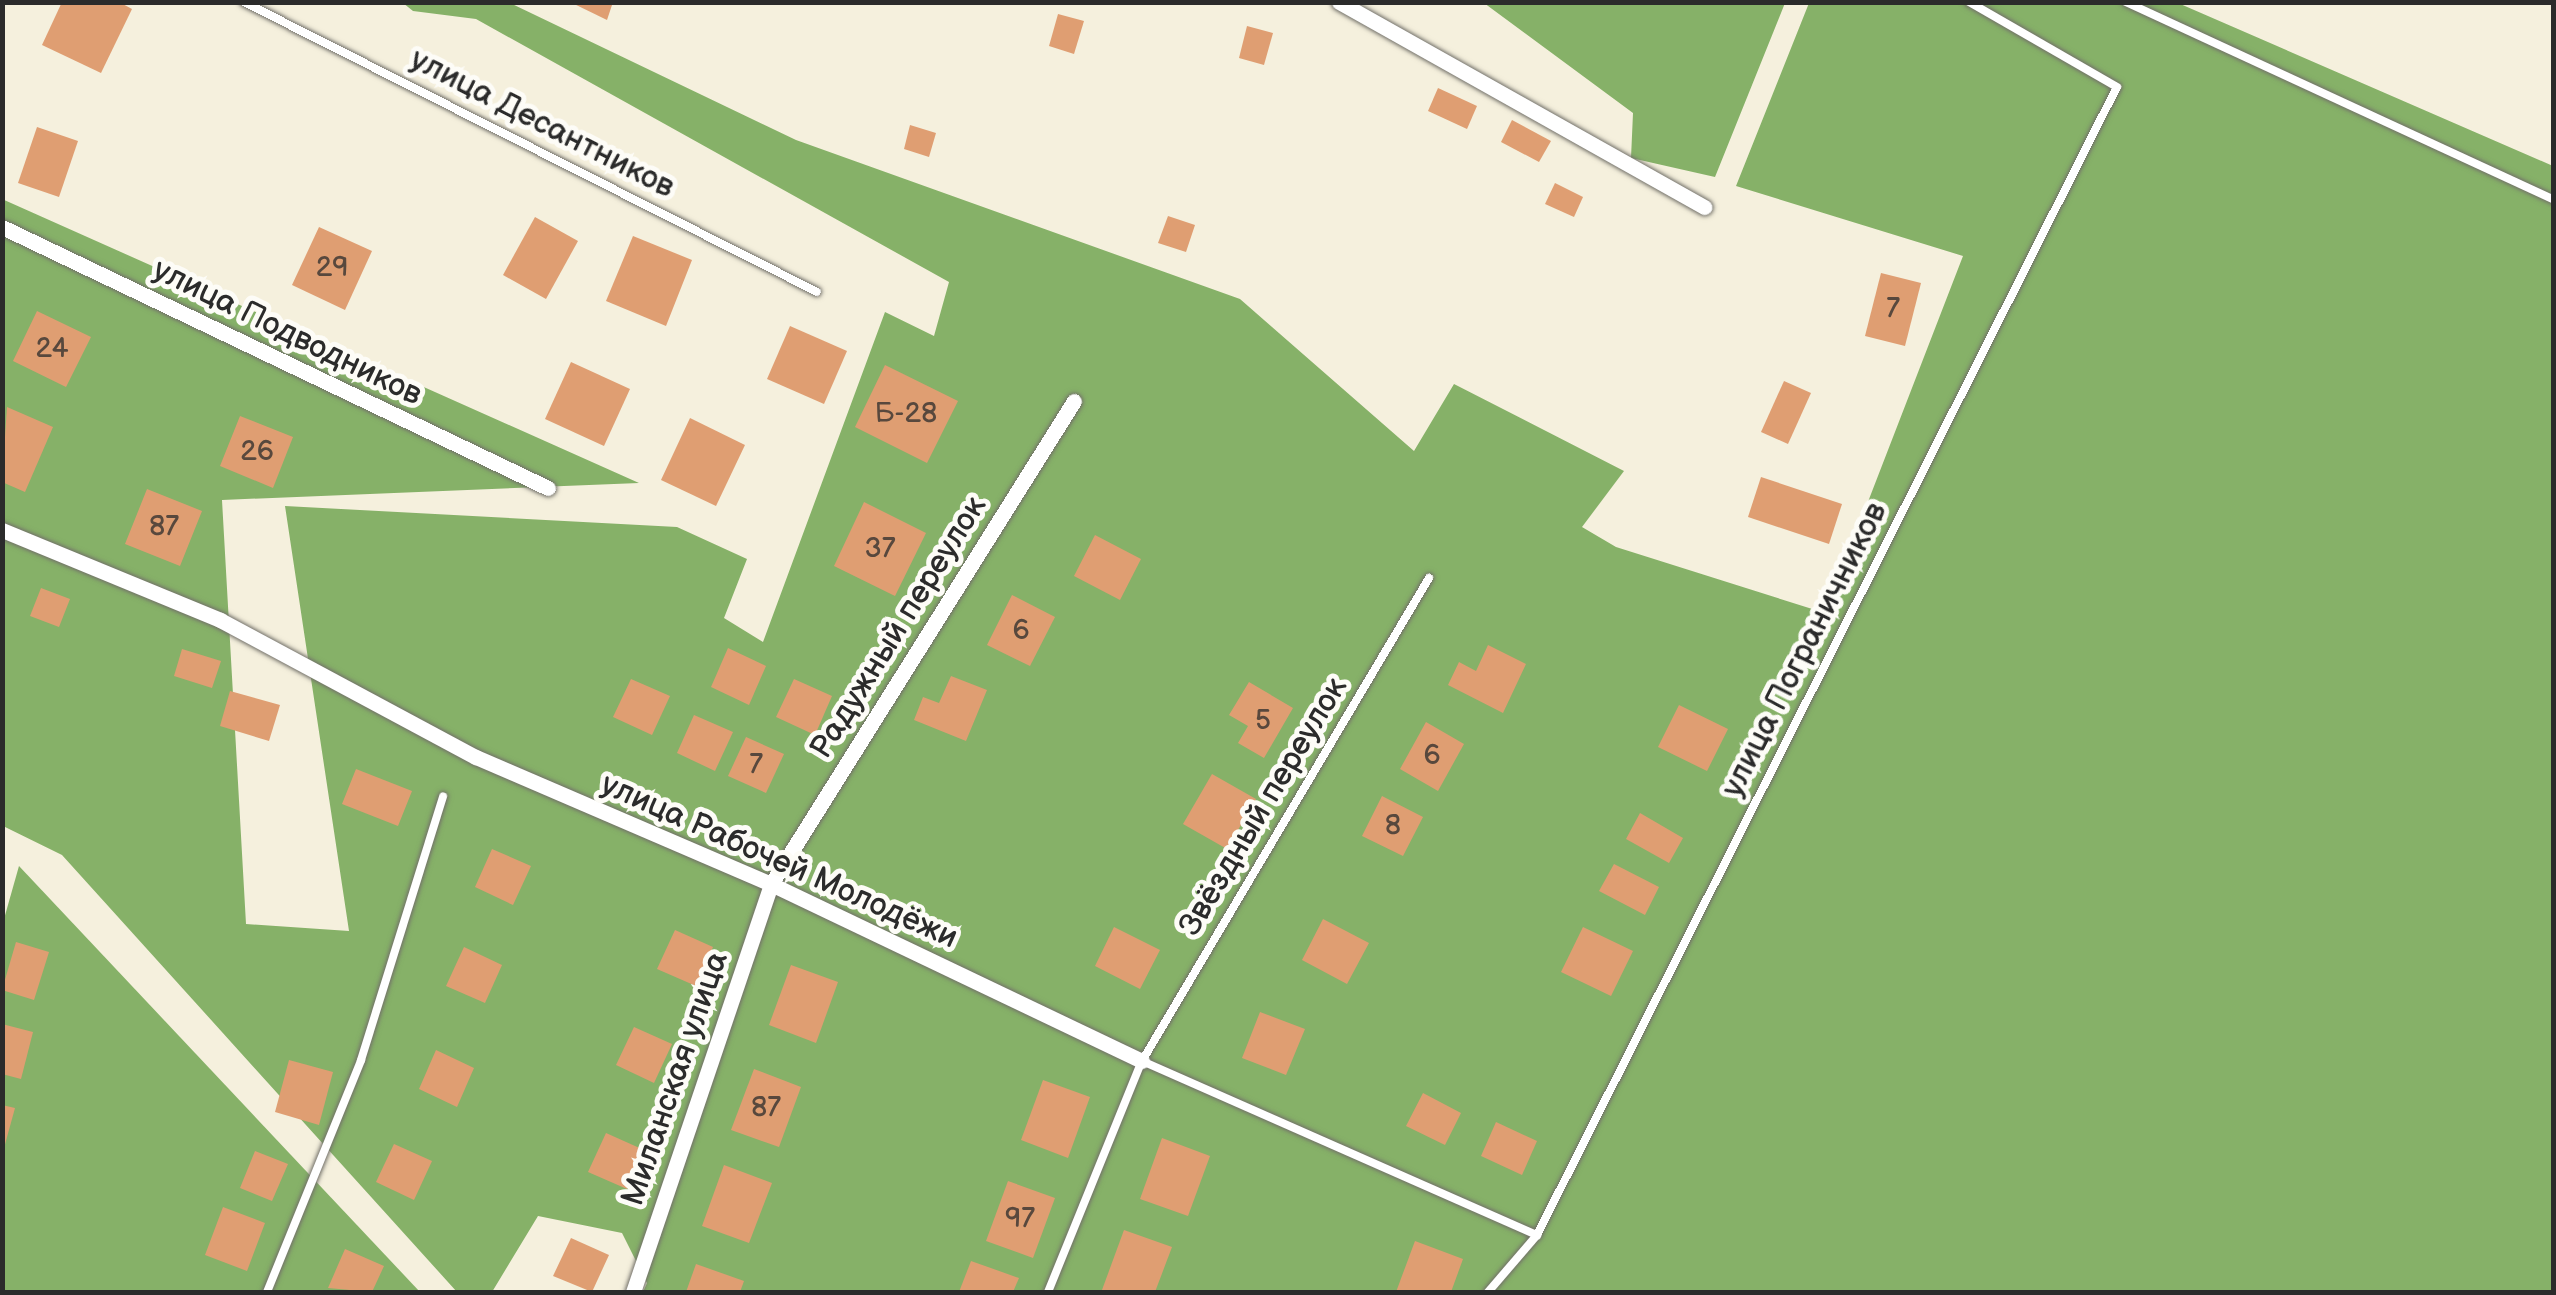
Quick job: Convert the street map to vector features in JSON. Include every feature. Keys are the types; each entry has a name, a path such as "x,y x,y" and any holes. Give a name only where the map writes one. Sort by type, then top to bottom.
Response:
{"street":[{"path":"1339,2 1704,207"},
{"name":"улица Подводников","path":"2,227 548,488"},
{"name":"Радужный переулок","path":"772,884 1074,401"},
{"name":"улица Рабочей Молодёжи","path":"2,530 220,620 476,756 772,884 1142,1060"},
{"name":"Миланская улица","path":"633,1292 772,884"}],"lane":[{"name":"улица Десантников","path":"244,2 817,292"},
{"name":"улица Пограничников","path":"1488,1292 1537,1235 2117,87 1969,2"},
{"path":"2126,2 2554,200"},
{"name":"Звёздный переулок","path":"1048,1292 1142,1060 1429,578"},
{"path":"266,1292 361,1060 443,796"},
{"name":"улица Рабочей Молодёжи","path":"1142,1060 1537,1235"}],"green space":[{"path":"403,3 510,3 796,140 1240,299 1414,451 1454,384 1624,471 1582,527 1616,547 1825,613 1963,256 1736,186 1809,3 2178,3 2553,166 2553,1292 643,1292 647,1283 622,1233 538,1216 492,1292 457,1292 62,855 3,826 2,199 639,483 222,500 246,924 349,931 285,506 677,527 747,559 724,618 763,642 885,312 934,336 949,282 476,19 413,11"},
{"path":"1484,3 1785,3 1715,177 1631,158 1633,113"},
{"path":"19,866 420,1292 3,1292 2,926"}],"building":[{"path":"62,2 119,2 132,9 101,73 42,45"},
{"path":"570,2 613,2 607,20"},
{"path":"1058,14 1084,21 1074,54 1049,46"},
{"path":"1247,26 1273,33 1264,65 1239,58"},
{"path":"1438,88 1477,106 1467,129 1428,111"},
{"path":"1512,120 1551,141 1539,162 1501,142"},
{"path":"910,125 936,133 929,157 904,149"},
{"path":"37,127 78,141 59,197 18,183"},
{"path":"1555,183 1583,197 1574,217 1545,204"},
{"path":"1168,216 1195,225 1186,252 1158,243"},
{"path":"535,217 578,241 546,299 503,275"},
{"path":"319,227 372,251 345,310 292,285"},
{"path":"633,236 692,260 666,326 606,301"},
{"path":"1881,273 1921,283 1905,346 1865,336"},
{"path":"37,311 91,337 66,387 13,361"},
{"path":"790,326 847,351 824,404 767,379"},
{"path":"571,362 630,389 604,446 545,419"},
{"path":"885,365 958,401 927,463 855,427"},
{"path":"1784,381 1811,393 1788,444 1761,432"},
{"path":"7,407 53,427 25,492 2,482"},
{"path":"240,416 293,437 273,488 220,466"},
{"path":"690,418 745,445 716,506 661,480"},
{"path":"1761,477 1842,504 1829,544 1748,517"},
{"path":"147,489 202,511 180,566 125,544"},
{"path":"864,502 926,533 895,596 834,566"},
{"path":"1095,535 1141,559 1120,600 1074,576"},
{"path":"41,588 70,599 59,627 30,616"},
{"path":"1012,595 1055,617 1030,666 987,645"},
{"path":"1488,645 1526,664 1503,713 1448,685 1459,662 1476,671"},
{"path":"728,648 766,666 749,705 711,687"},
{"path":"182,649 221,661 212,688 174,676"},
{"path":"951,676 987,690 966,741 914,720 923,697 939,703"},
{"path":"631,679 670,696 652,735 613,717"},
{"path":"794,679 832,696 815,735 776,717"},
{"path":"1249,682 1293,708 1264,758 1238,743 1248,726 1229,715"},
{"path":"230,691 280,705 269,741 220,726"},
{"path":"1679,705 1728,729 1707,771 1658,747"},
{"path":"694,715 733,732 715,771 677,753"},
{"path":"1426,722 1464,744 1438,791 1400,769"},
{"path":"746,737 784,754 766,793 728,776"},
{"path":"356,769 412,791 398,826 342,804"},
{"path":"1212,774 1256,799 1227,849 1183,824"},
{"path":"1382,796 1423,817 1403,856 1362,836"},
{"path":"1640,813 1683,838 1669,863 1626,839"},
{"path":"492,849 531,866 513,905 475,887"},
{"path":"1614,864 1659,887 1645,915 1599,891"},
{"path":"1323,919 1369,943 1347,984 1302,960"},
{"path":"1114,927 1160,950 1140,989 1095,966"},
{"path":"1583,927 1633,951 1611,996 1561,972"},
{"path":"675,930 713,947 696,986 657,969"},
{"path":"16,942 49,952 34,1000 2,990"},
{"path":"464,947 502,965 485,1003 446,986"},
{"path":"791,965 838,982 816,1043 769,1025"},
{"path":"1260,1012 1305,1029 1286,1075 1242,1058"},
{"path":"2,1024 33,1032 21,1079 2,1074"},
{"path":"634,1027 672,1044 654,1083 616,1065"},
{"path":"436,1050 474,1068 457,1107 419,1089"},
{"path":"289,1060 333,1072 319,1125 275,1112"},
{"path":"754,1069 801,1087 779,1147 731,1130"},
{"path":"1043,1080 1090,1097 1068,1158 1021,1140"},
{"path":"1423,1093 1461,1113 1445,1145 1406,1126"},
{"path":"2,1105 15,1108 4,1148 2,1148"},
{"path":"1496,1122 1537,1141 1522,1175 1481,1156"},
{"path":"606,1133 644,1150 627,1189 588,1172"},
{"path":"1162,1138 1210,1156 1188,1216 1140,1199"},
{"path":"394,1144 432,1161 414,1200 376,1182"},
{"path":"255,1151 288,1164 272,1201 240,1188"},
{"path":"724,1165 772,1183 749,1243 702,1226"},
{"path":"1008,1181 1055,1198 1033,1258 986,1241"},
{"path":"223,1207 265,1223 247,1271 205,1255"},
{"path":"1124,1230 1172,1247 1155,1292 1102,1290"},
{"path":"571,1238 609,1255 592,1292 553,1276"},
{"path":"1415,1241 1463,1259 1451,1292 1396,1292"},
{"path":"345,1249 384,1266 372,1292 328,1288"},
{"path":"971,1261 1019,1278 1013,1292 959,1292"},
{"path":"696,1264 744,1281 740,1292 686,1292"}]}
